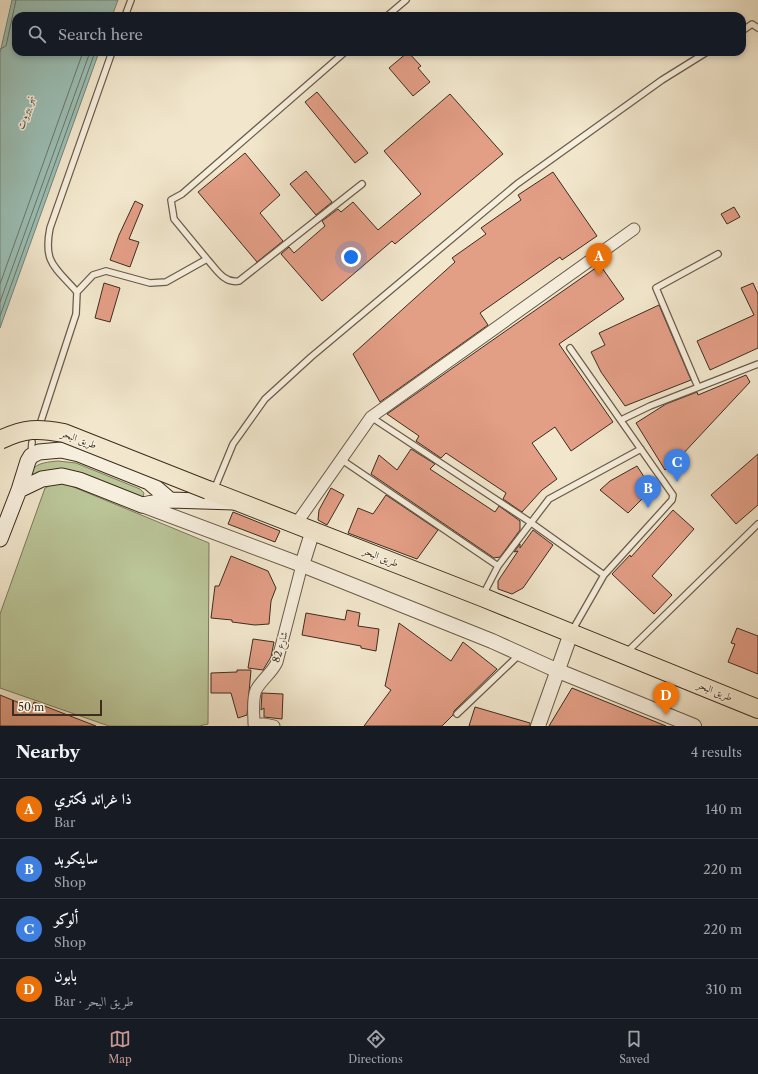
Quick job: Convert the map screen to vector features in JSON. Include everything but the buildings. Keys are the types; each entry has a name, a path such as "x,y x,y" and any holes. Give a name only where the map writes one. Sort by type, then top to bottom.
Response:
{"highway":[{"name":"طريق البحر","path":"0,440 18,432 40,428 64,433 482,597 758,709"}],"main road":[{"path":"0,539 19,490 32,449 49,451 61,450 79,454 149,482 170,500"},
{"path":"19,490 42,479 62,476 79,480 142,505 170,500 240,502"}],"street":[{"path":"296,524 371,417 634,229"},
{"path":"142,505 302,564 694,726"},
{"path":"302,564 313,530"},
{"name":"شارع 82","path":"250,725 254,697 257,689 277,662 302,564"},
{"path":"538,726 556,670 571,633"},
{"path":"250,725 264,724 274,726"}],"lane":[{"path":"126,12 131,0"},
{"path":"392,12 406,0"},
{"path":"746,28 752,24 758,28"},
{"path":"77,292 53,266 49,258 47,245 50,228 111,56"},
{"path":"340,56 182,194 171,200 174,219 225,279 234,282 240,281 362,184"},
{"path":"211,491 233,444 265,399 311,357 517,184 662,80 701,56"},
{"path":"698,387 656,288 718,254"},
{"path":"41,421 76,314 77,292 93,275 106,271 150,282 166,282 207,259"},
{"path":"570,348 673,495 672,500 604,575 571,633"},
{"path":"621,420 650,406 758,364"},
{"path":"371,417 530,522 604,575"},
{"path":"482,597 498,566 549,499 641,449"},
{"path":"342,460 498,566"},
{"path":"624,655 758,524"},
{"path":"457,714 520,654"}],"green space":[{"path":"58,461 76,463 140,489 144,493 143,497 139,498 82,477 24,485 30,473 36,466"},
{"path":"59,481 209,543 208,724 199,726 109,726 0,688 0,614 45,488"}],"water":[{"name":"نهر بيروت","path":"12,0 118,0 114,12 12,12 12,56 98,56 0,328 0,53"}],"place":[{"name":"ذا غراند فكتري","path":"599,276"},
{"name":"ألوكو","path":"677,482"},
{"name":"ساينكوبد","path":"648,508"},
{"name":"بابون","path":"666,715"}]}
